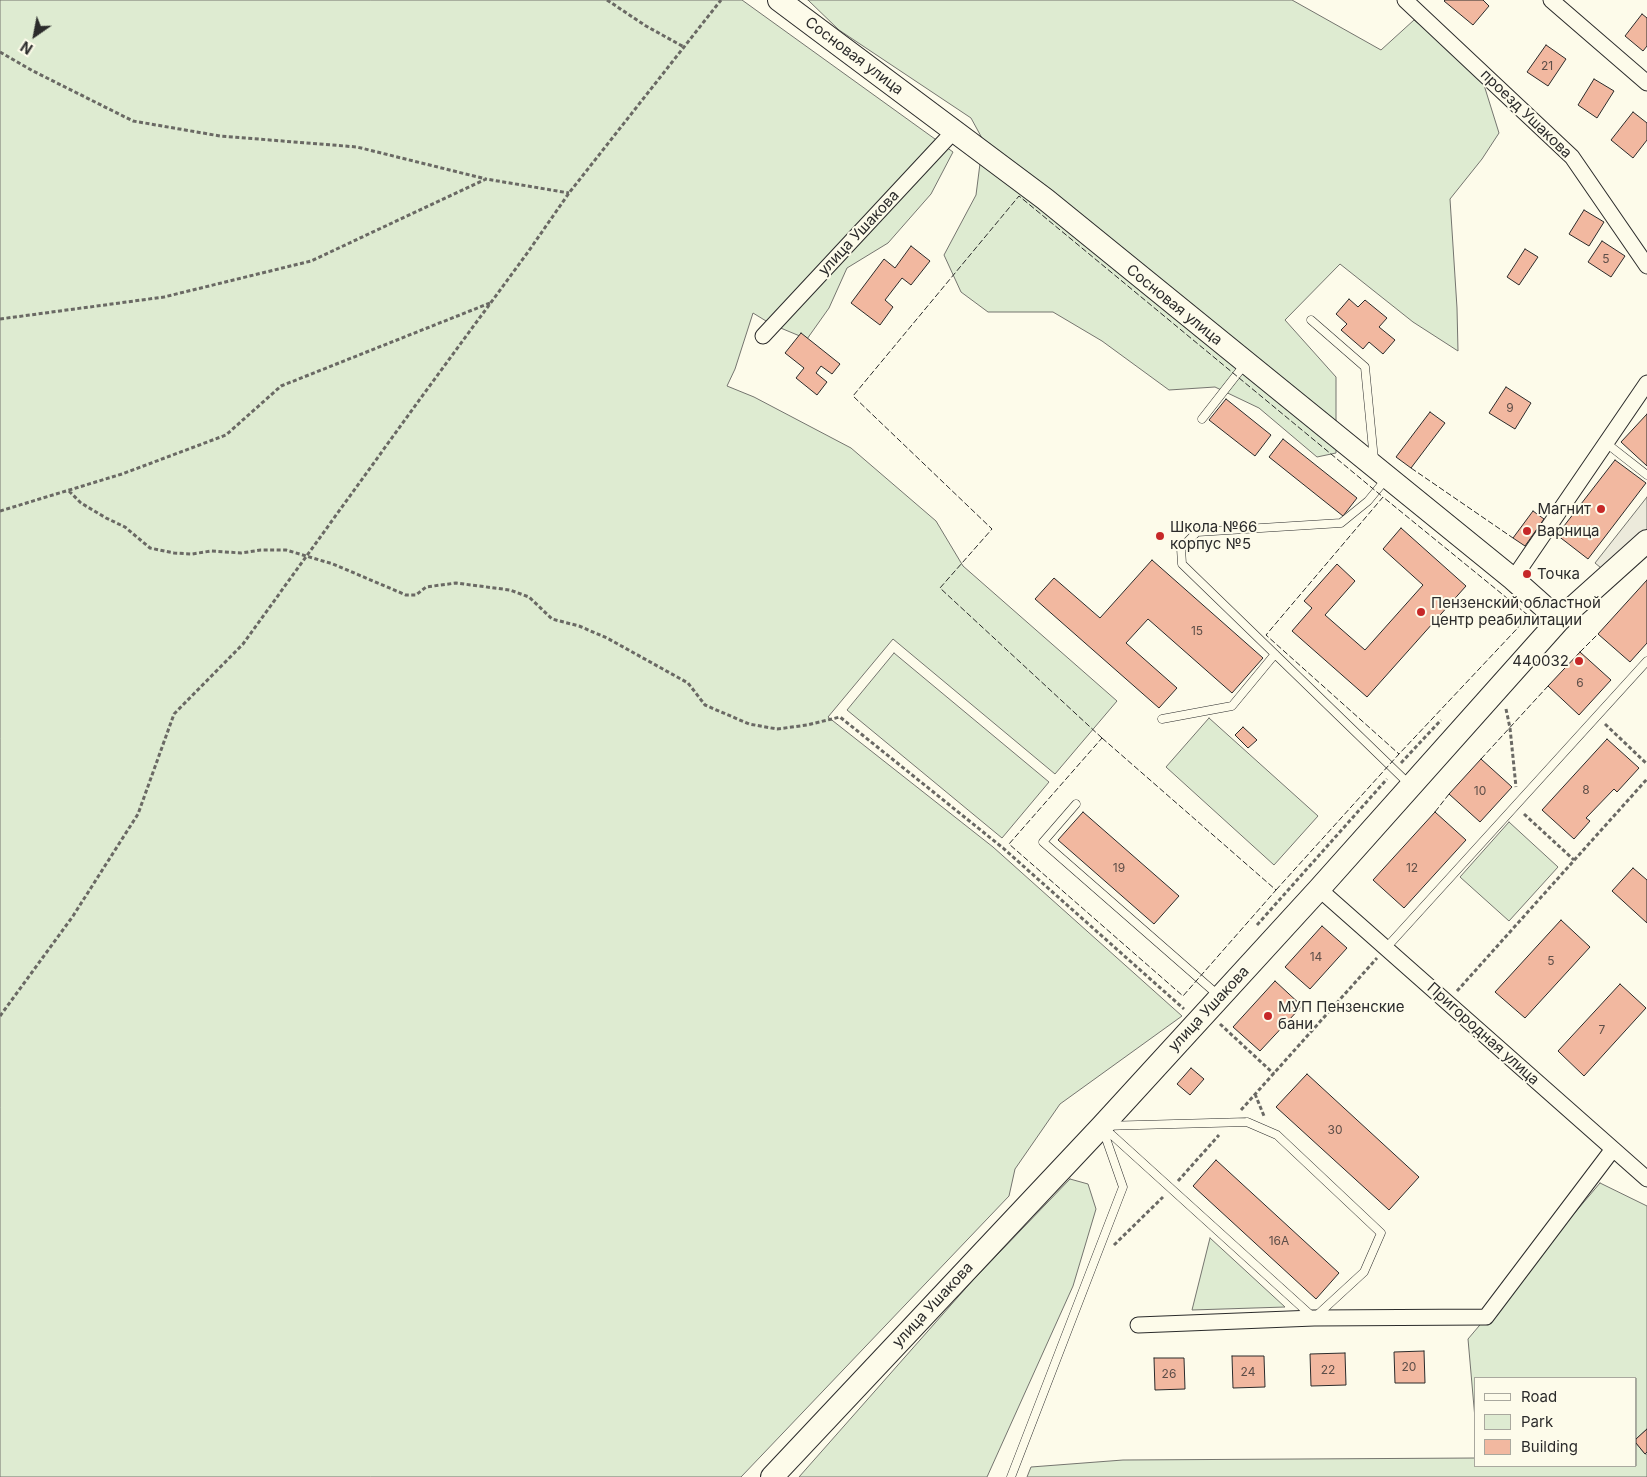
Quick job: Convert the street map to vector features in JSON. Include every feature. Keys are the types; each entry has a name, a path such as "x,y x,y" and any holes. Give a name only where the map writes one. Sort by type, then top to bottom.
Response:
{"main road":[{"name":"Сосновая улица","path":"780,0 1045,199 1513,579 1559,620"},
{"name":"улица Ушакова","path":"772,1477 1102,1126 1319,889 1559,620 1647,541"}],"street":[{"name":"проезд Ушакова","path":"1405,0 1572,157 1647,266"},
{"path":"1551,0 1647,82"},
{"name":"улица Ушакова","path":"763,336 954,131"},
{"path":"1513,579 1647,382"},
{"name":"Пригородная улица","path":"1319,889 1647,1179"},
{"path":"1138,1325 1314,1318 1486,1317 1613,1149"}],"lane":[{"path":"1311,320 1364,367 1381,472 1368,501 1341,524 1197,532 1181,548 1182,564 1411,786"},
{"path":"1202,419 1246,364"},
{"path":"1606,443 1647,475"},
{"path":"1162,719 1232,706 1275,654"},
{"path":"1386,948 1647,661"},
{"path":"1076,804 1043,842 1208,1010"},
{"path":"1247,1122 1277,1135 1381,1233 1364,1272 1314,1318 1102,1126 1247,1122"},
{"path":"1011,1477 1122,1187 1102,1126"}],"path":[{"path":"607,0 646,26 684,46"},
{"path":"0,1016 73,916 138,814 174,714 243,644 569,193 721,0"},
{"path":"0,52 33,72 133,121 220,136 357,147 486,179 569,193"},
{"path":"0,319 164,297 311,261 486,179"},
{"path":"0,511 122,474 226,435 281,386 491,303"},
{"path":"69,491 81,503 125,527 150,548 174,553 192,554 211,551 241,553 261,550 286,550 333,564 406,595 416,595 426,587 456,583 510,590 529,597 552,618 579,626 607,638 688,683 705,704 749,724 777,729 807,725 840,717 1208,1010 1274,1074"},
{"path":"1504,701 1510,728 1516,790 1515,806 1574,860"},
{"path":"1250,932 1447,714"},
{"path":"1597,716 1647,764"},
{"path":"1447,1002 1647,779"},
{"path":"1094,1260 1106,1253 1171,1189 1386,948"}],"green space":[{"path":"0,0 742,0 953,152 931,194 888,243 847,268 829,308 807,339 771,324 753,313 735,369 727,386 754,397 851,448 936,521 963,566 1117,701 1055,774 893,639 828,717 993,847 1182,1016 1060,1104 1015,1169 1009,1196 741,1477 0,1477"},
{"path":"808,0 1292,0 1381,50 1414,20 1444,44 1484,85 1499,133 1482,159 1450,199 1458,351 1413,322 1340,264 1285,320 1336,377 1336,453 1317,457 1259,408 1215,387 1169,390 1102,341 1053,312 988,312 961,292 944,255 976,195 983,140 971,118 839,30"},
{"path":"894,653 1049,782 1002,838 847,710"},
{"path":"1209,718 1318,816 1274,865 1166,767"},
{"path":"1509,822 1558,867 1509,921 1460,877"},
{"path":"1070,1179 1088,1184 1096,1209 1073,1286 987,1477 799,1477 973,1280"},
{"path":"1600,1183 1647,1206 1647,1429 1637,1438 1637,1377 1474,1377 1474,1407 1468,1339"},
{"path":"1210,1238 1285,1307 1192,1310"},
{"path":"1637,1444 1647,1454 1647,1477 1027,1477 1031,1467 1123,1460 1474,1458 1474,1467 1637,1467"}],"shaded area":[{"path":"1647,497 1647,530 1606,572 1595,563"}],"building":[{"path":"1445,0 1483,0 1489,6 1473,25"},
{"path":"1642,14 1647,18 1647,46 1643,51 1625,36"},
{"path":"1546,45 1566,59 1548,86 1527,72"},
{"path":"1594,79 1614,91 1597,118 1578,105"},
{"path":"1633,112 1647,123 1647,140 1633,158 1611,140"},
{"path":"1584,210 1604,222 1589,246 1569,234"},
{"path":"1602,241 1625,256 1611,277 1588,262"},
{"path":"911,246 930,261 911,285 902,278 885,300 893,307 880,325 851,303 884,259 895,268"},
{"path":"1525,249 1538,257 1519,285 1507,277"},
{"path":"1349,299 1358,307 1365,300 1387,318 1379,327 1395,340 1383,354 1369,342 1363,349 1341,330 1347,324 1336,314"},
{"path":"801,333 840,364 832,374 821,366 816,373 827,382 817,395 796,378 804,368 785,353"},
{"path":"1506,387 1531,403 1515,429 1489,413"},
{"path":"1226,399 1271,435 1255,456 1209,420"},
{"path":"1430,412 1445,423 1411,468 1396,457"},
{"path":"1647,414 1647,466 1621,442"},
{"path":"1283,439 1357,498 1343,516 1269,457"},
{"name":"Магнит","path":"1615,460 1646,483 1588,559 1557,535"},
{"path":"1533,511 1544,519 1525,546 1513,538"},
{"name":"Пензенский областной центр реабилитации","path":"1401,528 1466,586 1367,697 1292,631 1312,608 1304,601 1337,564 1355,581 1325,615 1365,650 1423,585 1383,549"},
{"name":"Школа №66 корпус №5","path":"1152,560 1263,658 1232,693 1148,619 1126,643 1177,688 1159,708 1035,599 1054,578 1100,618"},
{"path":"1647,580 1647,643 1630,662 1598,634"},
{"path":"1580,652 1611,680 1579,715 1548,686"},
{"path":"1243,727 1257,740 1248,748 1235,735"},
{"path":"1607,739 1639,768 1617,792 1614,789 1586,818 1590,821 1574,839 1542,810"},
{"path":"1481,759 1512,787 1480,822 1449,794"},
{"path":"1083,812 1179,896 1154,924 1058,840"},
{"path":"1435,812 1466,840 1404,908 1373,880"},
{"path":"1633,868 1647,880 1647,923 1612,891"},
{"path":"1561,920 1590,947 1525,1018 1495,992"},
{"path":"1322,926 1347,948 1310,989 1285,967"},
{"name":"МУП Пензенские бани","path":"1275,981 1302,1006 1260,1051 1233,1027"},
{"path":"1620,984 1646,1008 1584,1076 1558,1051"},
{"path":"1191,1068 1204,1079 1190,1095 1177,1084"},
{"path":"1307,1074 1419,1177 1389,1210 1276,1107"},
{"path":"1216,1160 1339,1273 1316,1299 1193,1186"},
{"path":"1424,1351 1425,1383 1395,1383 1394,1352"},
{"path":"1345,1353 1346,1385 1311,1386 1310,1354"},
{"path":"1232,1356 1264,1356 1265,1387 1233,1388"},
{"path":"1154,1358 1184,1358 1185,1389 1155,1390"},
{"path":"1647,1429 1647,1452 1645,1454 1637,1444 1637,1438"}],"fence":[{"path":"1102,738 940,588 992,529 853,396 1019,196 1383,497"},
{"path":"1411,468 1513,538"},
{"path":"1276,890 1399,754 1529,616 1383,497 1266,635 1399,754"},
{"path":"1580,652 1598,634"},
{"path":"1481,759 1548,686"},
{"path":"1102,738 1276,890 1183,996 1009,844 1102,738"},
{"path":"1435,812 1449,794"}],"place":[{"name":"Магнит","path":"1601,509"},
{"name":"Варница","path":"1527,531"},
{"name":"Школа №66 корпус №5","path":"1160,536"},
{"name":"Точка","path":"1527,574"},
{"name":"Пензенский областной центр реабилитации","path":"1421,612"},
{"name":"440032","path":"1579,661"},
{"name":"МУП Пензенские бани","path":"1268,1016"}]}
